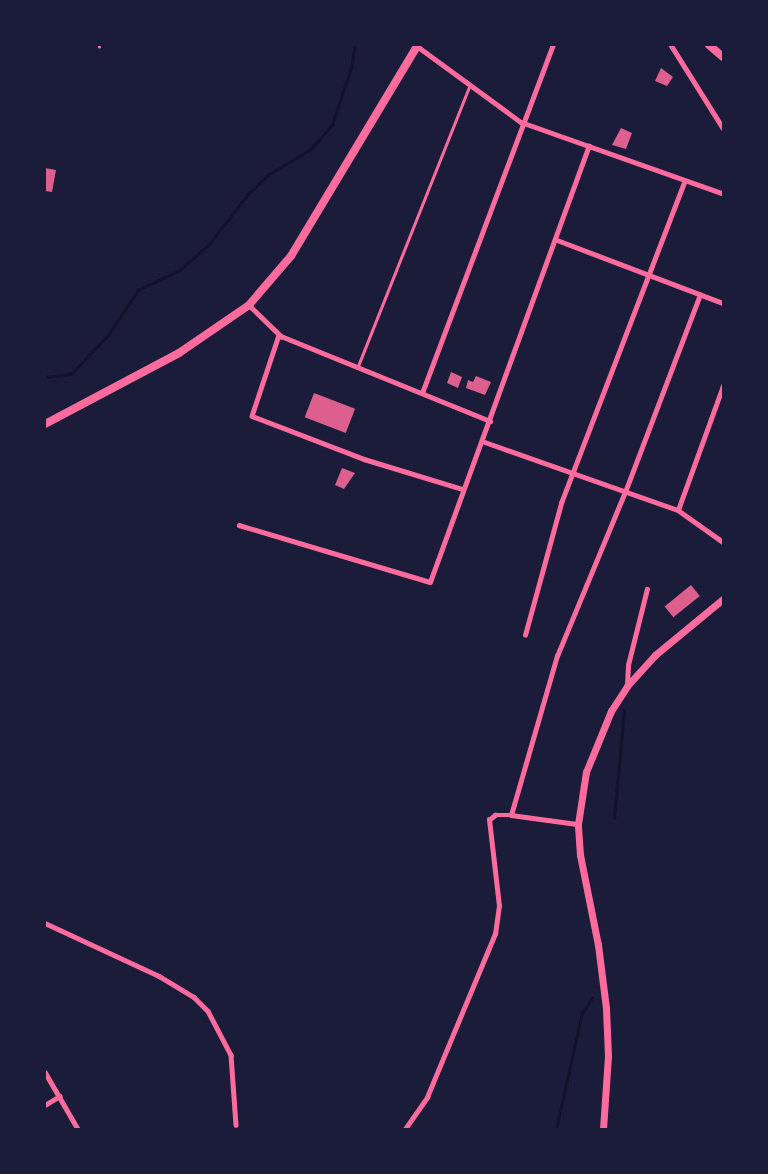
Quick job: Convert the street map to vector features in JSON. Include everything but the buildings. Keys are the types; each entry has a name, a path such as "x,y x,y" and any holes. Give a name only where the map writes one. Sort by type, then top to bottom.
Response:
{"main road":[{"path":"709,45 723,57"},
{"path":"45,424 179,353 249,305 291,256 418,46"},
{"path":"603,1129 608,1056 606,1008 598,945 580,855 578,824 586,772 597,740 627,686 655,655 723,599"}],"street":[{"path":"422,393 552,45"},
{"path":"671,45 723,128"},
{"path":"418,46 522,122 684,182 721,193"},
{"path":"239,525 430,582 462,489 482,441 557,240 589,146"},
{"path":"526,635 562,503 684,182"},
{"path":"557,240 723,303"},
{"path":"511,815 557,656 625,492 700,295"},
{"path":"249,305 279,335 490,420"},
{"path":"279,335 252,416 364,459 462,489"},
{"path":"678,510 723,386"},
{"path":"482,441 678,510 723,542"},
{"path":"627,686 628,664 647,588"},
{"path":"405,1129 427,1097 489,953 499,906 488,823 495,815 511,815 578,824"},
{"path":"45,923 159,976 194,997 208,1011 231,1055 236,1125"},
{"path":"45,1072 78,1129"},
{"path":"45,1105 60,1096"}],"lane":[{"path":"358,366 470,85"}],"waterway":[{"path":"45,377 71,374 108,335 138,290 180,270 210,243 248,194 268,175 311,149 332,125 351,68 355,45"},
{"path":"614,818 624,710"},
{"path":"556,1129 582,1013 592,998"}]}
